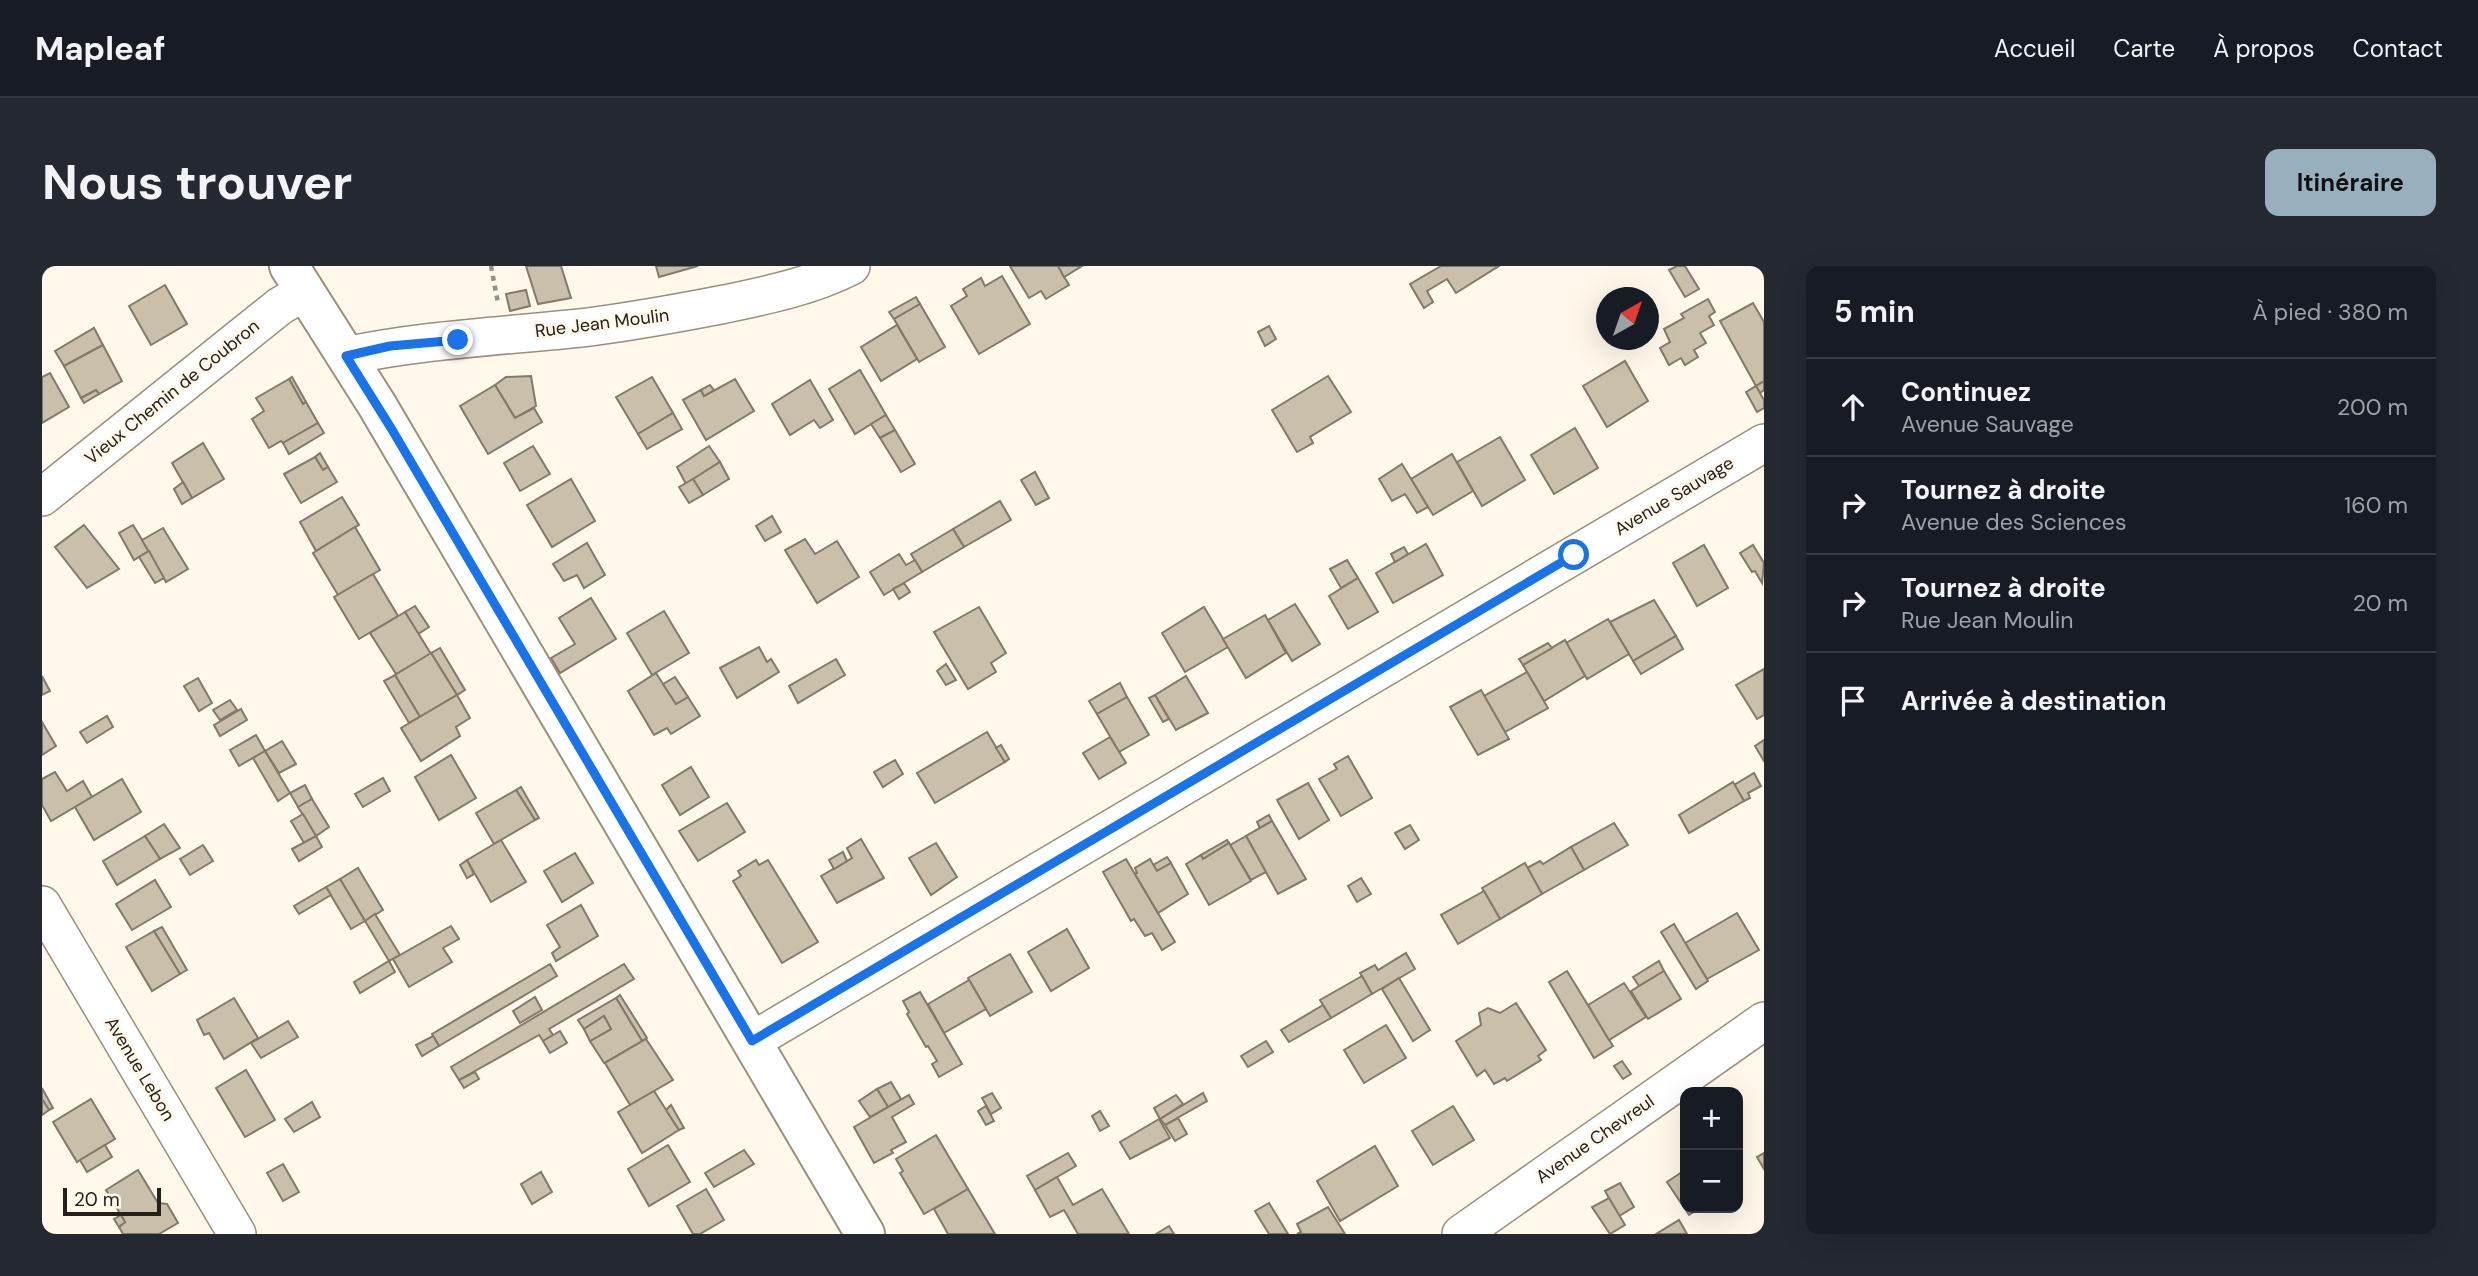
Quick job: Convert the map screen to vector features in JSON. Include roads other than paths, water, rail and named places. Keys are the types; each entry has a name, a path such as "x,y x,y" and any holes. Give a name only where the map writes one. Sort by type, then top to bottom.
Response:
{"street":[{"name":"Rue Jean Moulin","path":"346,356 390,346 662,317 801,286 852,266"},
{"path":"297,279 384,416 865,1234"},
{"name":"Vieux Chemin de Coubron","path":"42,497 280,306 297,279"},
{"name":"Avenue Sauvage","path":"752,1041 1764,443"},
{"name":"Avenue Lebon","path":"42,905 237,1234"},
{"name":"Avenue Chevreul","path":"1461,1234 1764,1021"}]}
